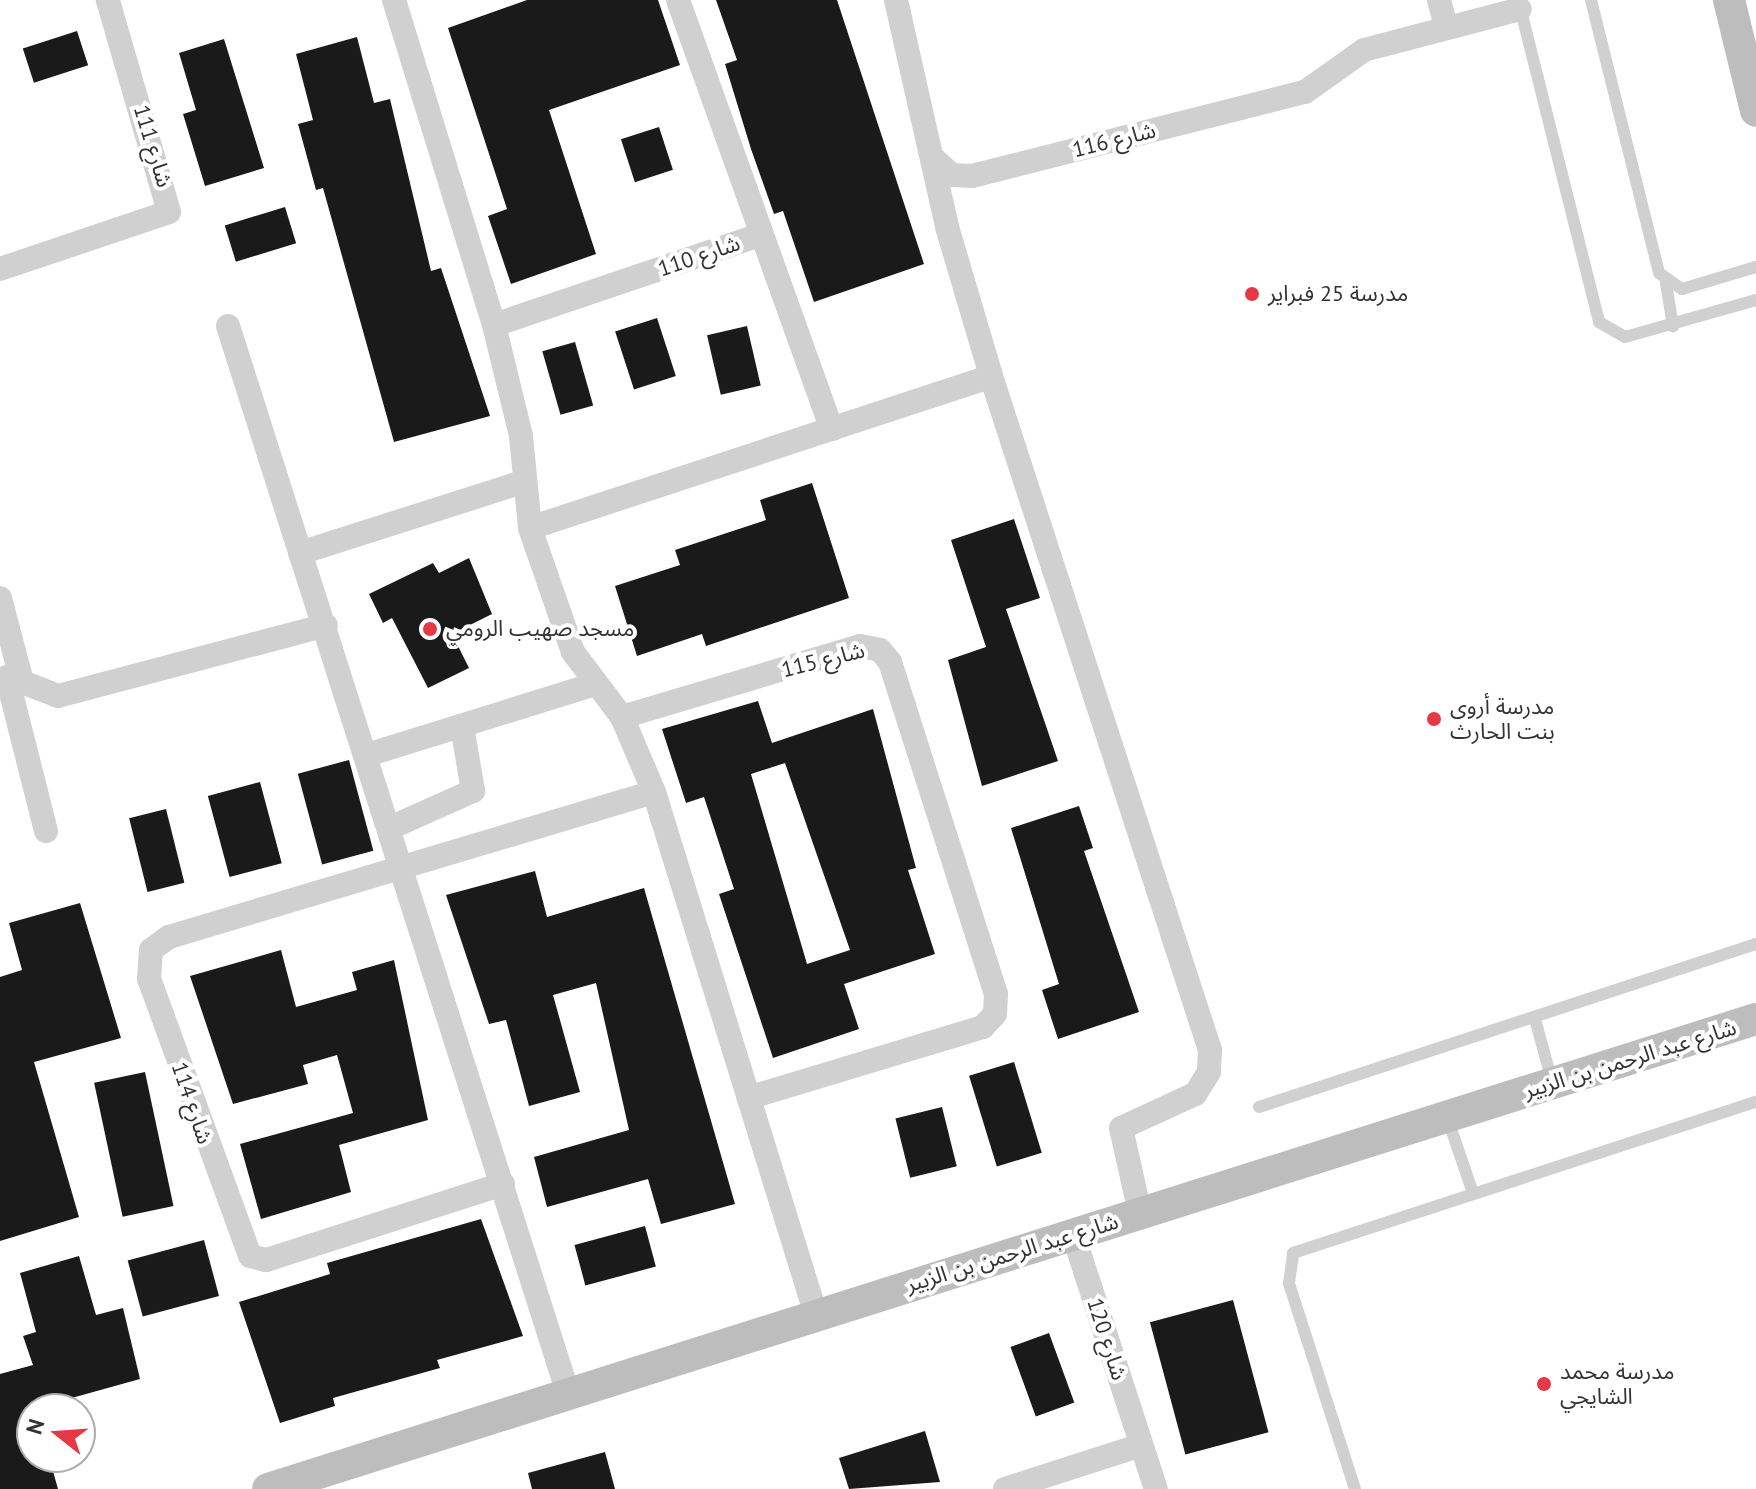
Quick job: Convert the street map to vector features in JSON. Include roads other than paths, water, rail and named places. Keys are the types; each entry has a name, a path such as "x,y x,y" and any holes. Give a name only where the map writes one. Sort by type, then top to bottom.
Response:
{"street":[{"name":"شارع 111","path":"0,269 169,212 108,0"},
{"path":"394,0 494,325 521,436 523,482 530,528 564,633 595,684 622,717 654,792 816,1315"},
{"name":"شارع 110","path":"494,325 760,235 678,0"},
{"path":"896,0 991,376 1210,1050 1209,1072 1195,1094 1121,1128 1140,1213"},
{"path":"1439,0 1446,27"},
{"path":"1729,0 1756,111"},
{"name":"شارع 116","path":"934,159 952,175 972,176 1305,92 1357,53 1520,5"},
{"path":"760,235 832,429"},
{"path":"228,326 406,869 568,1393"},
{"path":"530,528 991,376"},
{"path":"300,553 523,482"},
{"path":"0,598 8,677 46,831"},
{"path":"8,677 38,694 58,696 326,625"},
{"name":"شارع 115","path":"622,717 860,646 880,650 890,662 996,994 995,1014 983,1027 748,1098"},
{"path":"367,755 595,684"},
{"path":"392,827 473,791 462,726"},
{"name":"شارع 114","path":"503,1184 266,1260 250,1256 149,979 151,950 169,937 406,869 654,792"},
{"name":"شارع عبد الرحمن بن الزبير","path":"268,1489 314,1481 568,1393 1756,1019"},
{"name":"شارع 120","path":"1073,1234 1156,1489"},
{"path":"1005,1489 1141,1445"}],"lane":[{"path":"1591,0 1666,283 1673,326"},
{"path":"1520,5 1599,322 1625,337 1673,326 1756,300"},
{"path":"1666,283 1682,289 1756,267"},
{"path":"1259,1107 1756,944"},
{"path":"1535,1019 1552,1083"},
{"path":"1355,1489 1289,1283 1293,1253 1472,1190 1756,1102"},
{"path":"1447,1116 1472,1190"}],"place":[{"name":"مدرسة 25 فبراير","path":"1252,294"},
{"name":"مسجد صهيب الرومي","path":"430,629"},
{"name":"مدرسة أروى بنت الحارث","path":"1434,719"},
{"name":"مدرسة محمد الشايجي","path":"1544,1384"}]}
